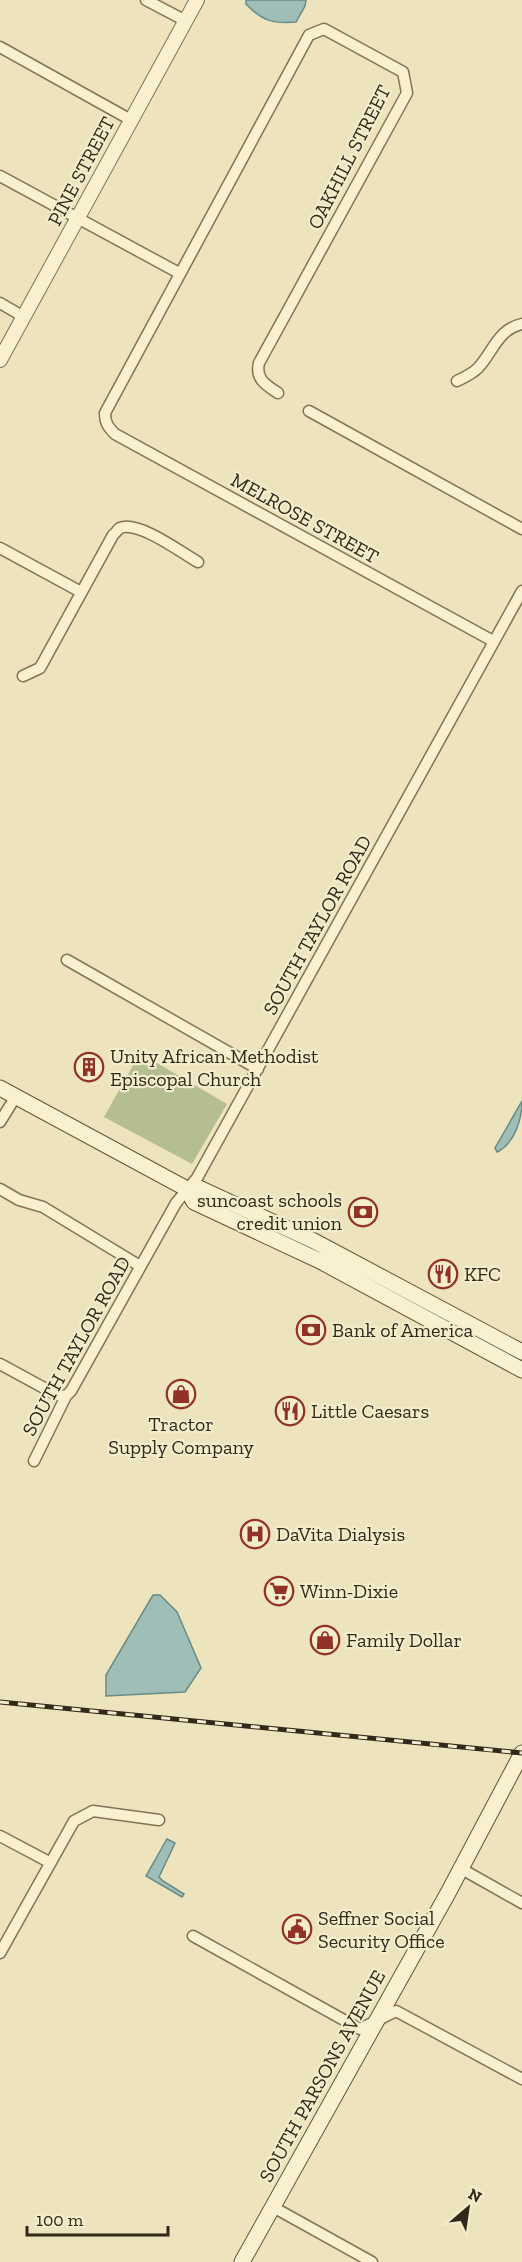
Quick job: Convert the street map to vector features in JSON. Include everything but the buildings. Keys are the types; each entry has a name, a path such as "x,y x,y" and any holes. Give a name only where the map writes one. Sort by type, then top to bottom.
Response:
{"main road":[{"path":"0,1088 187,1190 194,1202 320,1261 522,1370"},
{"path":"187,1190 199,1188 314,1241 522,1352"},
{"name":"SOUTH PARSONS AVENUE","path":"242,2262 379,2018 522,1753"}],"street":[{"path":"146,0 186,21"},
{"name":"PINE STREET","path":"0,360 197,0"},
{"name":"OAKHILL STREET","path":"105,420 105,413 179,273 309,35 324,29 403,72 407,93 259,363 259,376 264,383 278,393"},
{"path":"0,47 131,120"},
{"path":"0,177 179,273"},
{"path":"0,303 24,316"},
{"path":"457,381 477,369 504,333 514,325 522,324"},
{"path":"309,411 522,529"},
{"name":"MELROSE STREET","path":"105,420 115,434 493,641"},
{"path":"23,676 40,668 113,535 121,528 133,527 147,532 198,562"},
{"path":"0,548 81,592"},
{"name":"SOUTH TAYLOR ROAD","path":"34,1461 66,1396 71,1391 176,1203 197,1178 522,591"},
{"path":"67,960 258,1069"},
{"path":"0,1122 16,1096"},
{"path":"0,1189 19,1200 43,1207 140,1266"},
{"path":"0,1364 57,1395 66,1396"},
{"path":"0,1953 74,1821 93,1811 159,1820"},
{"path":"0,1836 50,1862"},
{"path":"460,1868 522,1903"},
{"path":"193,1936 360,2029 396,2011 522,2079"},
{"path":"273,2207 372,2262"}],"green space":[{"path":"140,1053 227,1104 192,1164 104,1117"}],"water":[{"path":"246,0 306,0 296,22 274,22 257,14 246,4"},
{"path":"522,1101 521,1115 513,1137 497,1152 495,1148"},
{"path":"153,1595 160,1595 177,1612 201,1668 185,1692 106,1696 106,1675"},
{"path":"167,1839 175,1843 159,1877 184,1894 182,1897 146,1876"}],"railway":[{"path":"0,1702 522,1753"}],"place":[{"name":"Unity African Methodist Episcopal Church","path":"89,1067"},
{"name":"suncoast schools credit union","path":"363,1212"},
{"name":"KFC","path":"443,1274"},
{"name":"Bank of America","path":"311,1330"},
{"name":"Tractor Supply Company","path":"181,1394"},
{"name":"Little Caesars","path":"290,1411"},
{"name":"DaVita Dialysis","path":"255,1534"},
{"name":"Winn-Dixie","path":"279,1591"},
{"name":"Family Dollar","path":"325,1640"},
{"name":"Seffner Social Security Office","path":"297,1929"}]}
